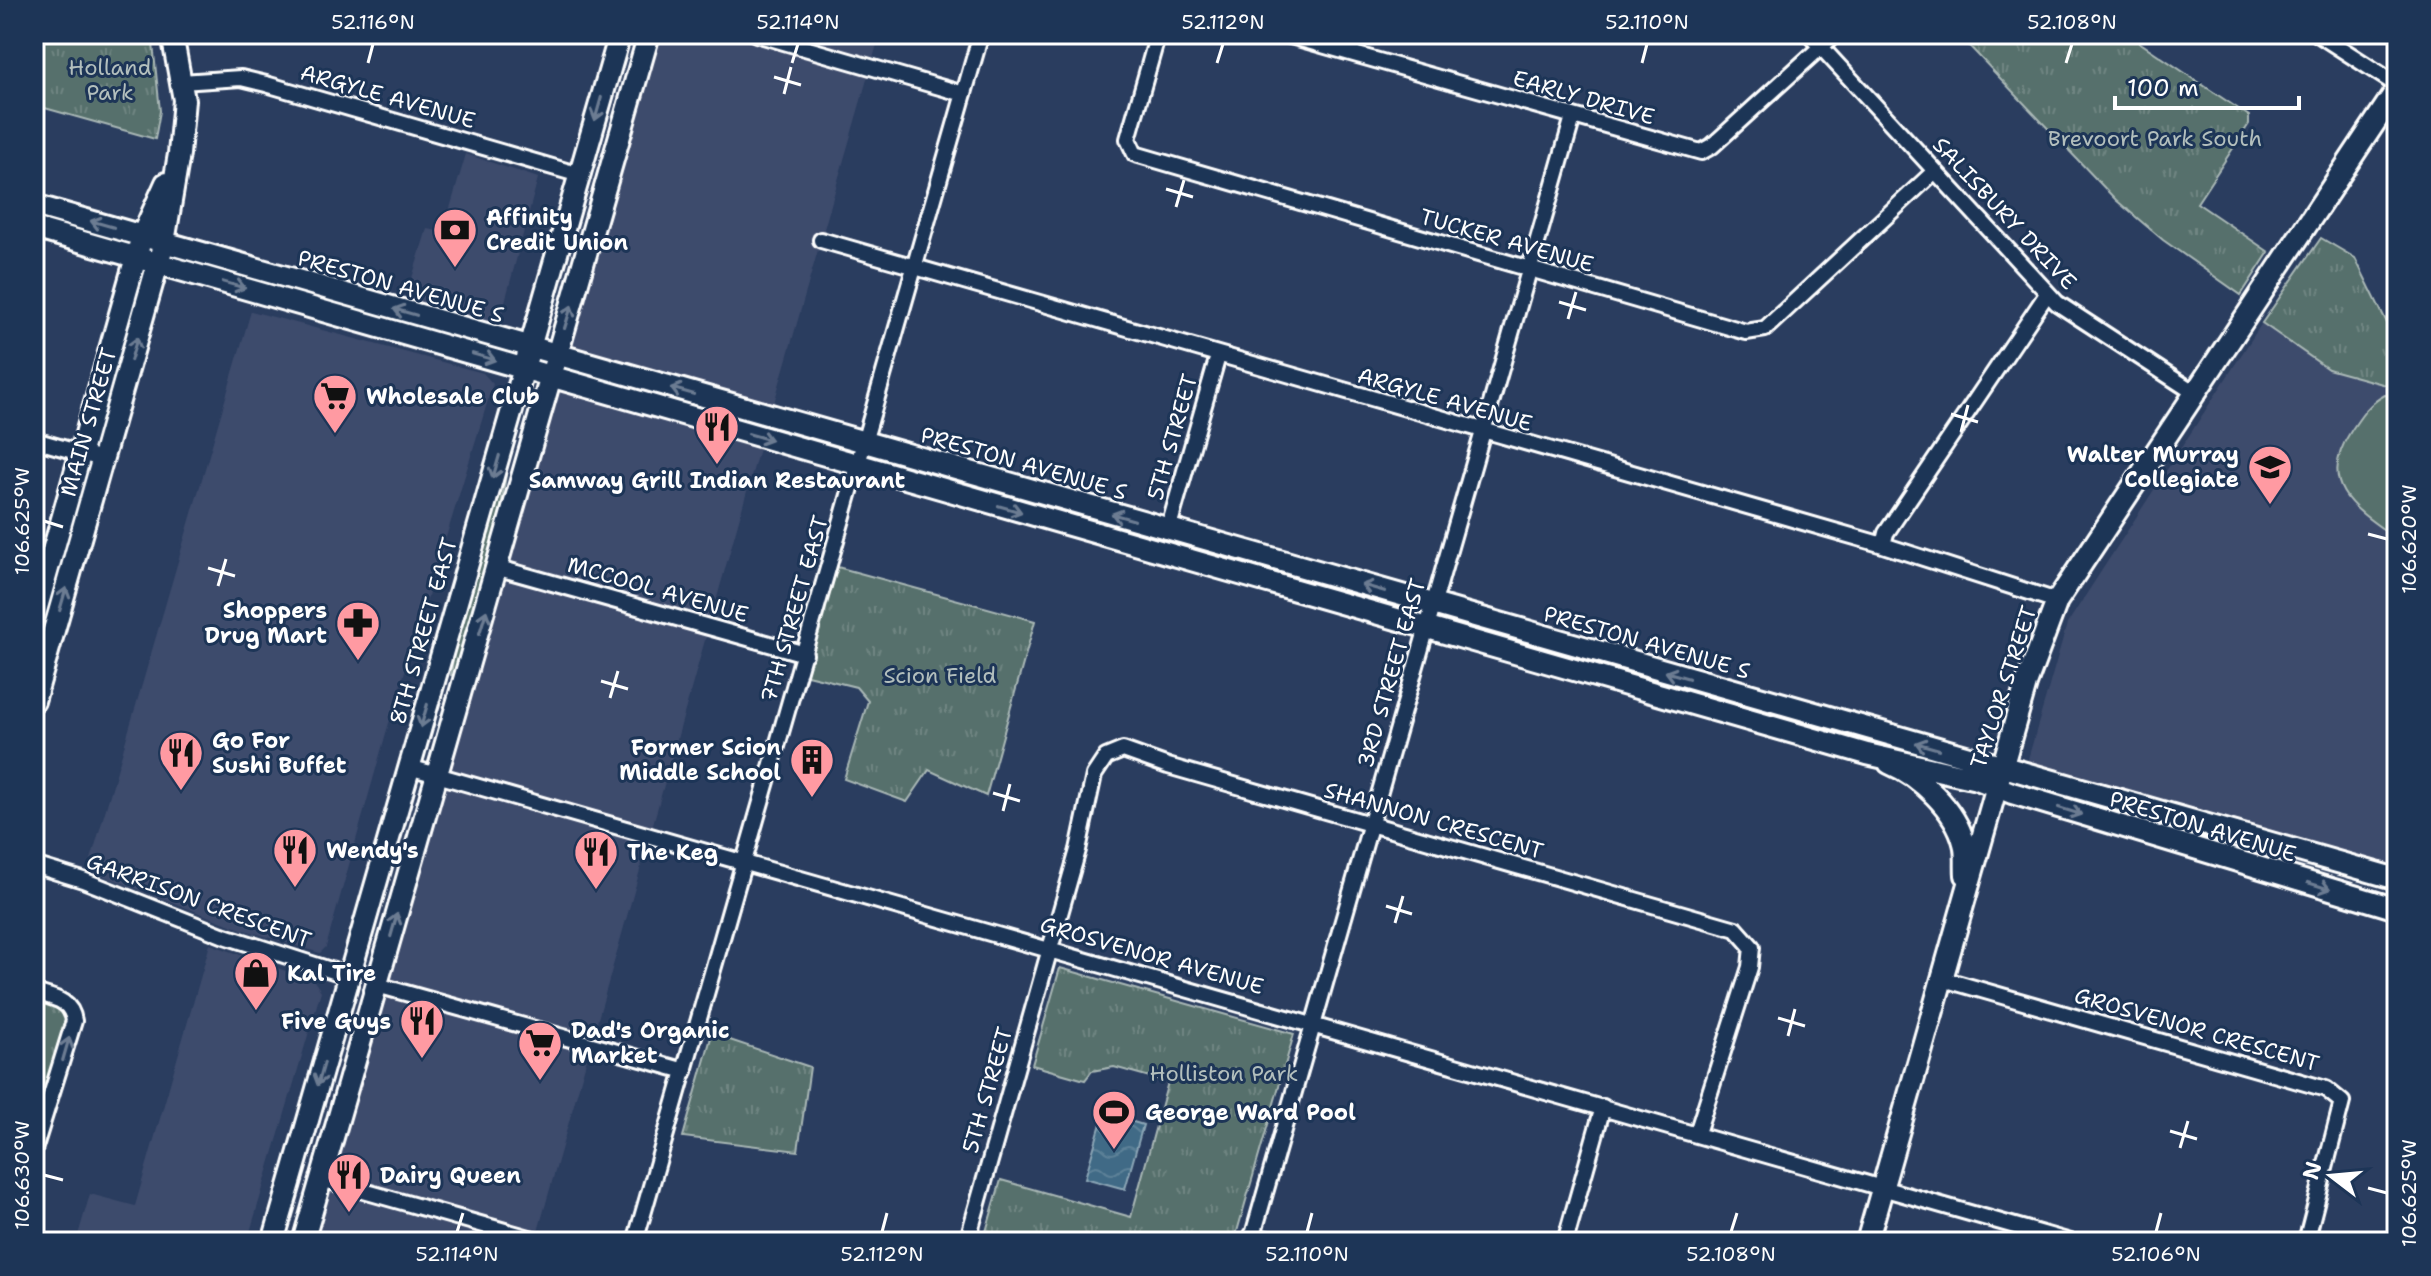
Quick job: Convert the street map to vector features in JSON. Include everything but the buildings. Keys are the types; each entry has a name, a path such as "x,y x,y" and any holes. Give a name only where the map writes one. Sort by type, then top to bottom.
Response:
{"main road":[{"name":"MAIN STREET","path":"34,701 164,242 179,154 184,100 172,34"},
{"name":"8TH STREET EAST","path":"273,1242 620,34"},
{"path":"303,1242 499,568 556,356 649,34"},
{"name":"TAYLOR STREET","path":"1867,1242 2035,655 2057,601 2397,87"},
{"name":"MAIN STREET","path":"34,618 142,236 179,154"},
{"name":"PRESTON AVENUE S","path":"34,205 1434,606 1999,777"},
{"name":"PRESTON AVENUE S","path":"34,228 1867,754 1999,777"},
{"path":"1867,754 1902,769 1942,802 1964,842 1967,899"},
{"name":"PRESTON AVENUE","path":"1999,777 2397,879"},
{"name":"PRESTON AVENUE","path":"1999,777 2397,909"},
{"path":"375,888 363,969 365,979 377,985"}],"street":[{"path":"756,34 964,94"},
{"name":"7TH STREET EAST","path":"635,1242 981,34"},
{"name":"TUCKER AVENUE","path":"1158,34 1128,139 1135,154 1746,332 1765,329 1935,171"},
{"name":"EARLY DRIVE","path":"1283,34 1701,152 1712,146 1835,34"},
{"name":"SALISBURY DRIVE","path":"1809,34 2047,294 2195,393"},
{"path":"2318,34 2397,87"},
{"name":"ARGYLE AVENUE","path":"181,82 241,78 580,175"},
{"name":"3RD STREET EAST","path":"1252,1239 1573,117"},
{"name":"ARGYLE AVENUE","path":"821,240 1883,545 2057,601"},
{"path":"1883,545 1886,533 2047,294"},
{"name":"5TH STREET","path":"1168,530 1218,356"},
{"path":"34,440 102,459"},
{"name":"MCCOOL AVENUE","path":"499,568 805,654"},
{"name":"SHANNON CRESCENT","path":"1050,949 1078,850 1094,775 1106,757 1123,750 1369,825 1736,929 1752,947 1750,967 1697,1133"},
{"name":"GROSVENOR AVENUE","path":"409,767 1883,1188"},
{"name":"GARRISON CRESCENT","path":"34,865 83,880 222,935 349,976"},
{"name":"5TH STREET","path":"967,1242 1050,949"},
{"name":"GROSVENOR CRESCENT","path":"1943,979 2326,1089 2342,1102 2337,1132 2306,1242"},
{"path":"377,985 685,1071"},
{"path":"34,992 65,1002 73,1009 74,1021 34,1150"},
{"path":"1565,1242 1603,1107"},
{"path":"321,1179 544,1242"},
{"path":"1883,1188 2071,1242"},
{"path":"1252,1239 1276,1242"}],"shaded area":[{"path":"649,34 880,34 770,417 556,356"},
{"path":"466,154 538,178 499,324 405,301 427,229 443,232"},
{"path":"251,311 483,373 493,384 386,733 326,947 320,953 241,929 88,870"},
{"name":"Walter Murray Collegiate","path":"2262,323 2328,369 2397,388 2397,868 2035,768 2028,759 2067,624"},
{"path":"550,378 762,438 535,1242 303,1242"},
{"path":"210,944 314,981 321,991 247,1242 76,1242 90,1194 135,1206"}],"green space":[{"name":"Holland Park","path":"34,34 152,34 160,111 155,139 34,105"},
{"name":"Brevoort Park South","path":"1958,34 2127,34 2249,116 2249,124 2197,203 2269,252 2241,295 2163,240 2116,200"},
{"path":"2321,238 2355,258 2397,343 2397,388 2328,369 2262,323"},
{"path":"2385,395 2397,396 2397,539 2367,518 2345,495 2337,467 2341,450 2362,415"},
{"path":"503,474 506,475 498,525 454,676 451,675 455,644"},
{"name":"Scion Field","path":"830,565 1035,621 986,796 929,770 907,802 844,779 868,701 856,687 799,673"},
{"name":"Holliston Park","path":"1060,968 1294,1034 1234,1242 983,1242 1001,1180 1131,1217 1168,1082 1114,1067 1092,1071 1085,1080 1032,1065"},
{"path":"34,992 73,1009 34,1150"},
{"path":"712,1034 810,1067 798,1151 683,1137"}],"water":[{"name":"George Ward Pool","path":"1104,1113 1143,1125 1125,1189 1085,1178"}],"place":[{"name":"Affinity Credit Union","path":"455,269"},
{"name":"Wholesale Club","path":"335,435"},
{"name":"Samway Grill Indian Restaurant","path":"717,466"},
{"name":"Walter Murray Collegiate","path":"2270,506"},
{"name":"Shoppers Drug Mart","path":"358,662"},
{"name":"Go For Sushi Buffet","path":"181,792"},
{"name":"Former Scion Middle School","path":"812,799"},
{"name":"Wendy's","path":"295,889"},
{"name":"The Keg","path":"596,891"},
{"name":"Kal Tire","path":"256,1012"},
{"name":"Five Guys","path":"422,1060"},
{"name":"Dad's Organic Market","path":"540,1082"},
{"name":"George Ward Pool","path":"1114,1151"},
{"name":"Dairy Queen","path":"349,1214"}]}
